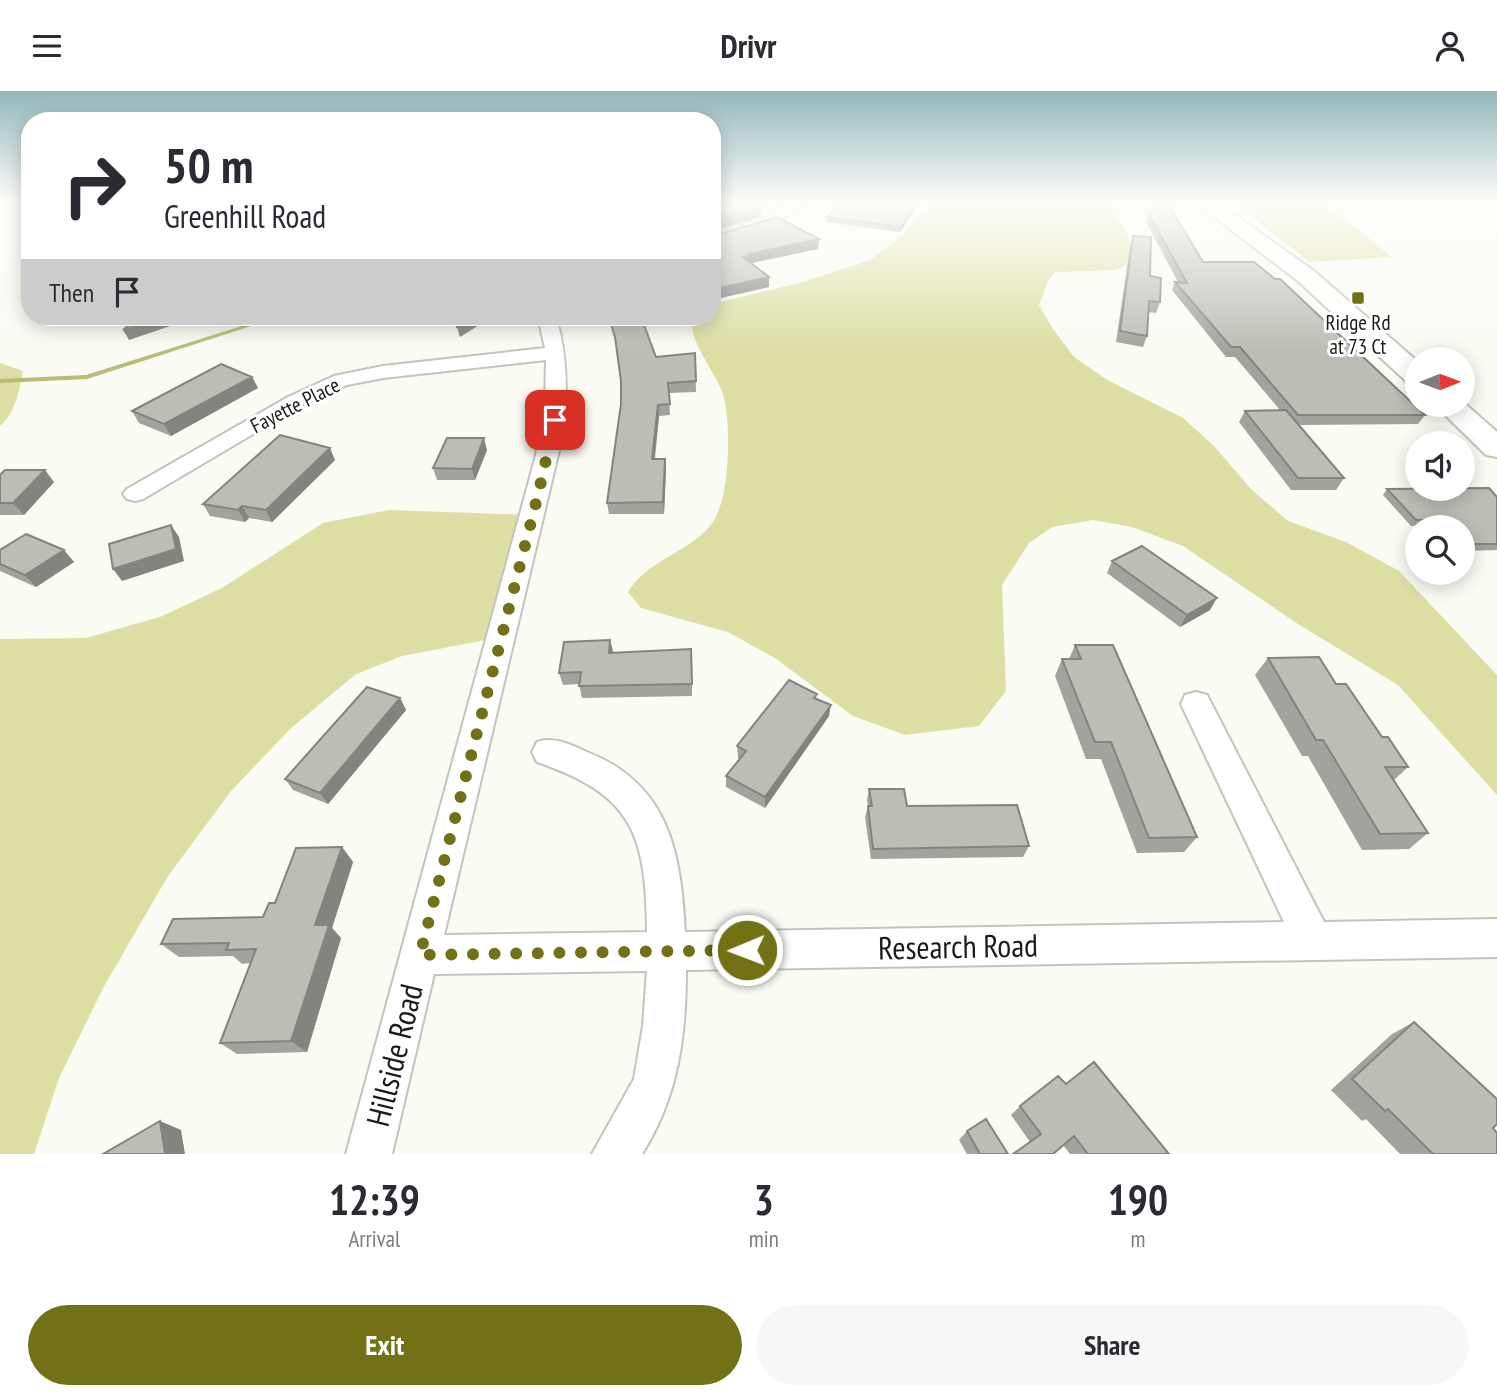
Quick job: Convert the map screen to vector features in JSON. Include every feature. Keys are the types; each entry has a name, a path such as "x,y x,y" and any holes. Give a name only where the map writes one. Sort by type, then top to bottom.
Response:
{"street":[{"path":"1274,253 1306,276 1405,365"},
{"name":"Hillside Road","path":"369,1154 555,420 555,353 549,326"},
{"name":"Fayette Place","path":"135,494 295,401 341,380 383,372 555,353"},
{"path":"1462,417 1497,448"},
{"path":"1196,704 1313,941"},
{"path":"548,752 572,758 607,778 630,798 650,826 662,856 666,895 664,1014 656,1076 645,1107 615,1154"},
{"name":"Research Road","path":"420,955 1497,938"}],"green space":[{"path":"880,253 1132,253 1126,265 1115,270 1055,272 1039,305 1053,329 1074,357 1109,381 1183,418 1214,446 1251,489 1288,521 1346,542 1399,571 1405,577 1405,585 1412,585 1497,675 1497,795 1398,685 1298,624 1183,546 1132,527 1093,520 1052,527 1029,543 1002,585 1006,691 979,726 905,735 853,716 775,658 728,632 641,608 628,592 645,572 690,544 710,526 717,515 726,481 728,440 725,404 722,391 694,337 692,326 721,326 721,302 800,283 870,260"},
{"path":"1298,253 1387,253 1392,257 1310,262"},
{"path":"0,363 23,371 13,408 0,426"},
{"path":"389,510 533,515 501,637 402,656 356,674 290,729 231,791 168,876 103,988 59,1078 34,1154 0,1154 0,639 86,638 160,617 222,588 323,523"}],"building":[{"path":"721,253 756,253 743,257 769,277 721,288"},
{"path":"1131,253 1151,253 1150,276 1161,278 1160,302 1149,301 1147,336 1120,331"},
{"path":"1170,253 1197,253 1203,262 1254,262 1275,279 1280,279 1405,396 1405,415 1298,415 1240,347 1231,347 1175,282 1187,283"},
{"path":"612,326 644,326 656,357 695,353 696,381 668,383 670,404 658,405 652,459 665,459 663,502 607,503 621,404"},
{"path":"221,364 252,377 164,424 132,411"},
{"path":"1286,410 1344,478 1298,478 1245,411"},
{"path":"280,435 330,448 266,510 242,506 238,510 203,504"},
{"path":"447,438 484,438 472,469 433,468"},
{"path":"5,470 45,470 13,503 0,503 0,475"},
{"path":"1475,488 1489,488 1497,497 1497,544 1475,544 1475,515 1411,515 1387,489 1405,489 1405,501 1475,501"},
{"path":"171,525 176,549 113,569 109,544"},
{"path":"26,534 64,550 25,575 0,564 0,550"},
{"path":"1142,546 1217,598 1187,615 1112,561"},
{"path":"610,640 609,653 691,649 692,684 579,686 581,672 559,673 564,642"},
{"path":"1075,645 1113,645 1197,837 1149,838 1111,742 1095,742 1062,659 1081,659"},
{"path":"1319,657 1336,684 1346,684 1382,737 1388,737 1408,767 1385,767 1428,833 1380,834 1323,740 1316,740 1268,658"},
{"path":"789,680 817,694 814,698 831,705 765,797 726,776 746,751 737,746"},
{"path":"367,687 400,698 320,793 285,779"},
{"path":"869,789 904,789 907,806 1017,805 1029,846 873,849 868,806 872,806"},
{"path":"342,847 315,925 329,925 291,1041 220,1043 256,949 226,950 229,943 161,944 173,919 263,917 269,903 275,903 296,848"},
{"path":"1414,1022 1497,1099 1497,1124 1493,1128 1497,1133 1497,1154 1433,1154 1388,1109 1385,1111 1352,1079"},
{"path":"1094,1062 1169,1154 1088,1154 1074,1136 1053,1154 1013,1154 1041,1134 1020,1106 1058,1076 1066,1084"},
{"path":"986,1119 1008,1154 980,1154 967,1131"},
{"path":"160,1121 165,1154 103,1154"}],"waterway":[{"path":"0,381 87,377 248,326"}],"place":[{"name":"Ridge Rd at 73 Ct","path":"1358,298"}],"route":[{"path":"555,420 420,955 747,950"}]}
